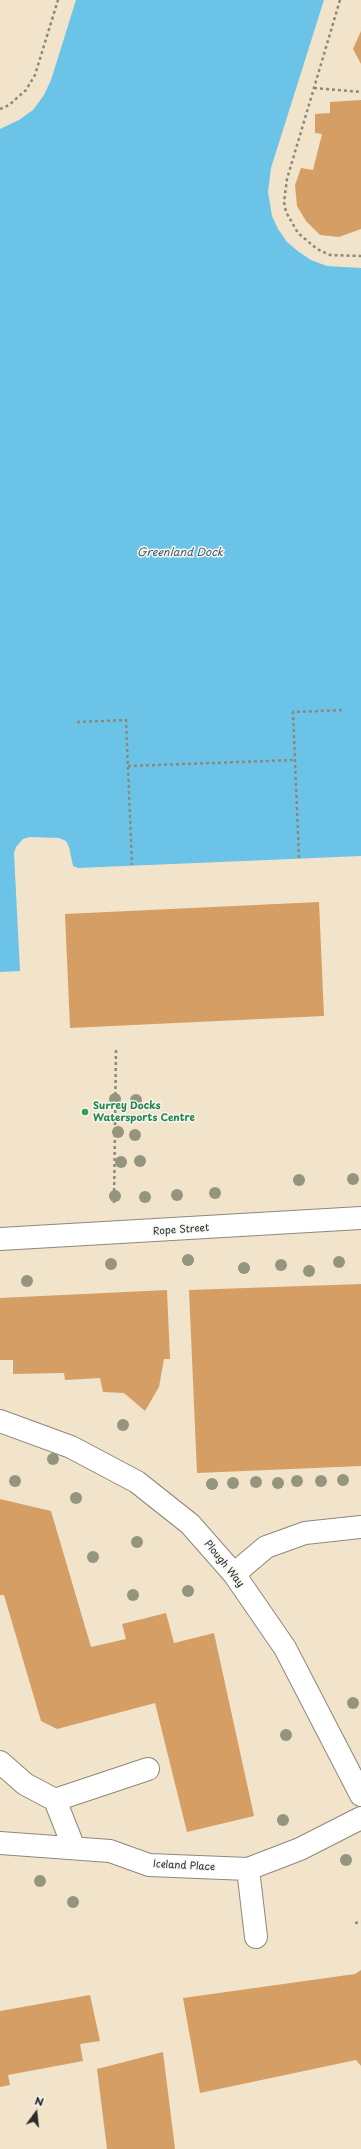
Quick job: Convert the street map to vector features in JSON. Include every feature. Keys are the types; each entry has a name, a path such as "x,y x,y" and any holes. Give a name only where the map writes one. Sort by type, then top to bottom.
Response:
{"street":[{"name":"Rope Street","path":"0,1239 361,1218"},
{"name":"Plough Way","path":"0,1421 71,1447 137,1482 190,1524 234,1574 286,1648 361,1795"},
{"path":"234,1574 266,1547 305,1533 361,1527"},
{"path":"0,1762 25,1784 55,1800 74,1848"},
{"path":"55,1800 148,1769"},
{"name":"Iceland Place","path":"0,1844 110,1851 149,1865 248,1869 300,1849 361,1818"},
{"path":"248,1869 256,1937"}],"path":[{"path":"0,109 9,105 26,90 35,75 58,0"},
{"path":"340,0 284,192 286,212 298,234 317,249 330,255 361,256"},
{"path":"314,88 361,92"},
{"path":"299,858 294,712 344,710"},
{"path":"77,722 126,720 132,865"},
{"path":"128,766 296,760"},
{"path":"114,1207 116,1049"},
{"path":"355,1923 361,1922"}],"water":[{"name":"Greenland Dock","path":"76,0 324,0 271,168 268,192 272,216 278,229 287,242 299,252 311,260 327,266 361,268 361,856 78,868 73,866 69,847 66,841 59,838 30,837 23,839 16,847 14,853 20,971 0,972 0,129 19,120 33,110 44,95 51,80"}],"building":[{"path":"361,31 361,64 353,49"},
{"path":"361,100 361,229 339,237 320,235 306,221 297,206 295,185 301,168 313,170 322,134 315,133 315,114 330,113 330,102"},
{"path":"319,902 324,1016 70,1028 65,914"},
{"path":"361,1284 361,1466 197,1473 189,1290"},
{"path":"167,1290 170,1359 164,1359 159,1387 145,1411 124,1393 103,1392 100,1378 65,1380 64,1373 13,1374 13,1360 0,1360 0,1298"},
{"path":"0,1499 51,1511 91,1647 126,1639 122,1624 166,1613 174,1643 214,1633 254,1816 187,1832 155,1703 57,1729 41,1721 4,1595 0,1595"},
{"path":"361,1970 361,2066 356,2060 200,2093 183,1998 355,1974"},
{"path":"90,1995 100,2041 80,2044 83,2061 8,2075 10,2085 0,2087 0,2011"},
{"path":"163,2052 175,2149 107,2149 97,2069"}],"place":[{"name":"Surrey Docks Watersports Centre","path":"85,1112"}]}
